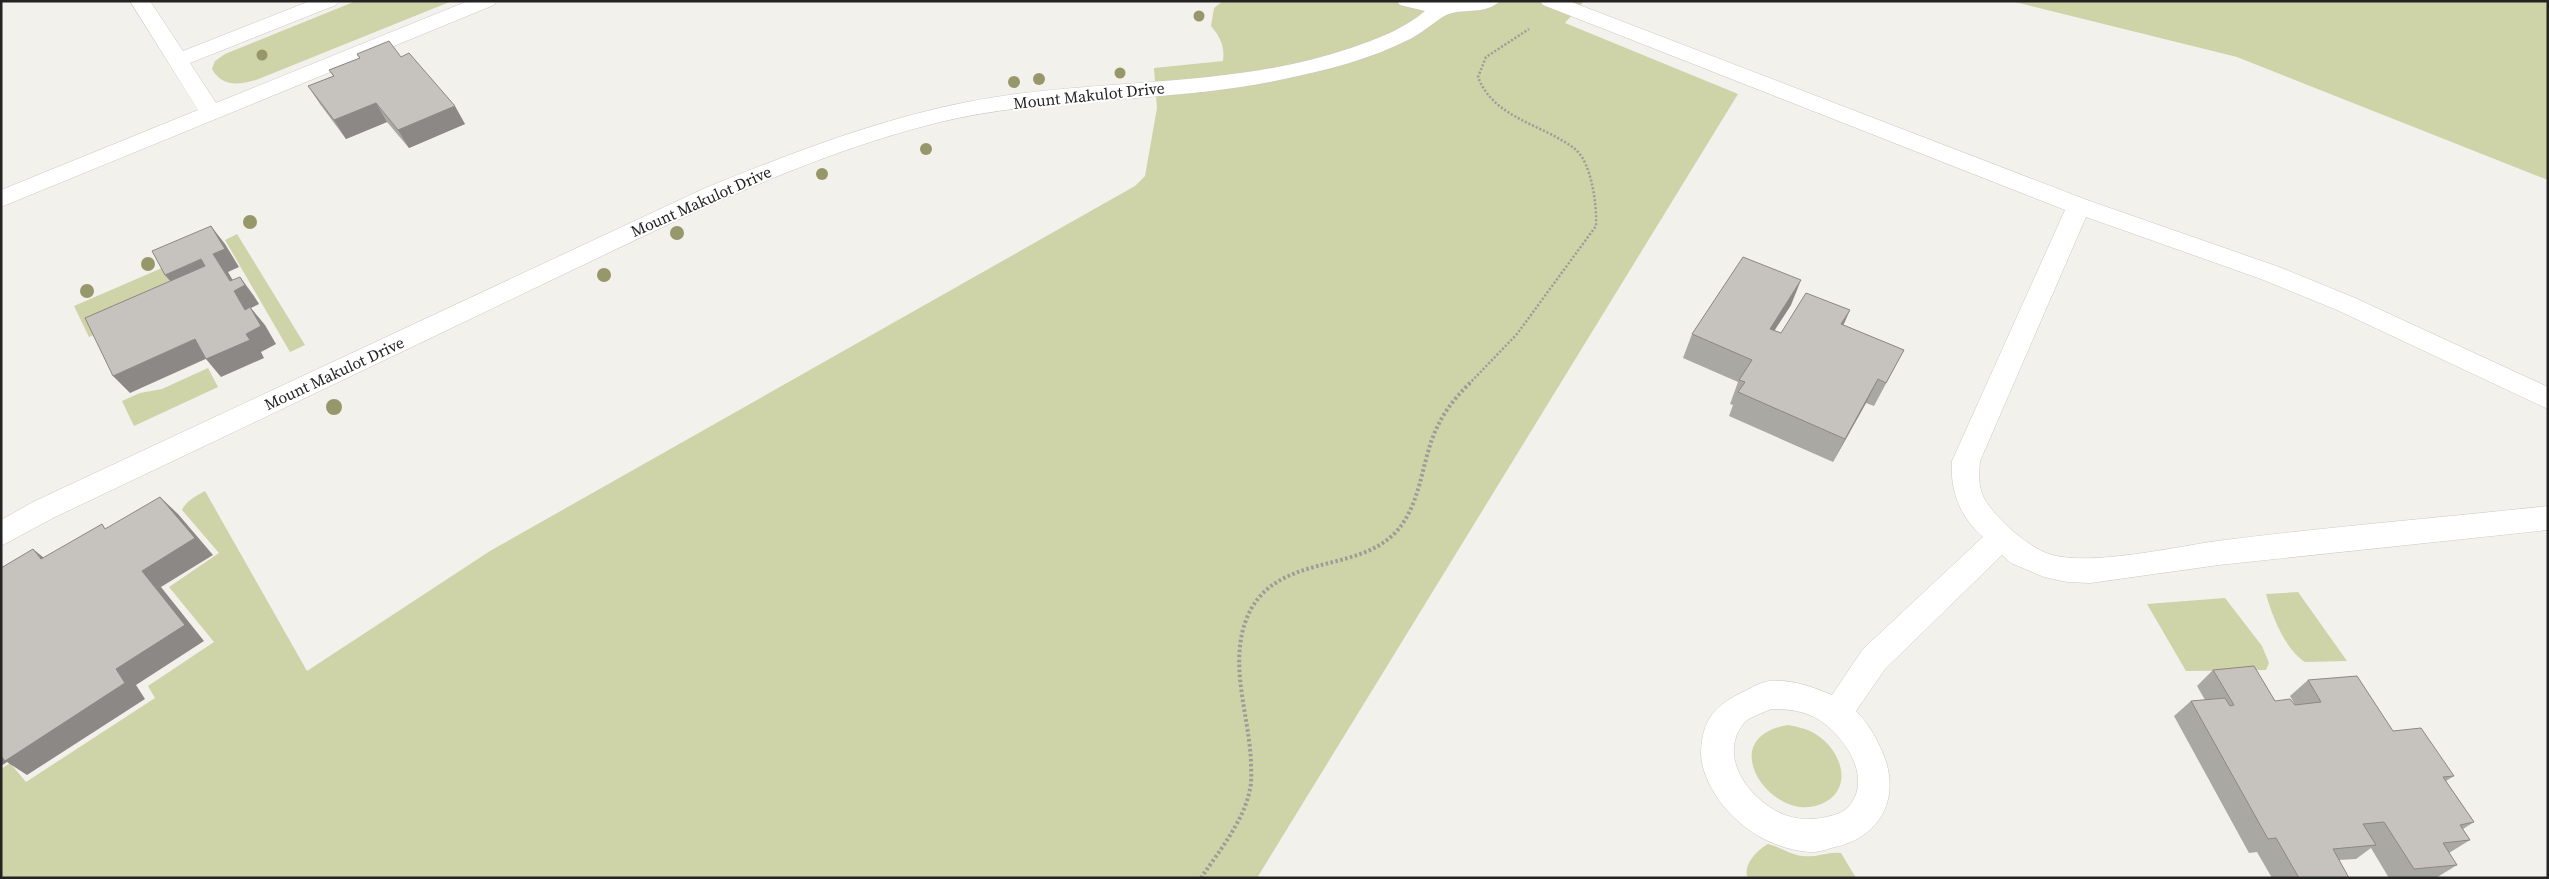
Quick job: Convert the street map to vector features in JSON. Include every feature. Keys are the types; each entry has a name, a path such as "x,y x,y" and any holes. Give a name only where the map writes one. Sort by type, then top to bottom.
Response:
{"street":[{"path":"140,1 212,114"},
{"path":"178,61 329,1"},
{"path":"1,199 487,1"},
{"path":"1407,1 1456,8 1490,1"},
{"path":"1555,4 2079,206 2270,273 2329,297 2548,399"},
{"name":"Mount Makulot Drive","path":"1,534 52,506 692,203 781,166 912,122 970,108 1023,101 1215,83 1307,68 1358,54 1410,32 1432,17 1441,7"},
{"path":"2079,206 1966,461 1965,481 1971,501 1985,522 2021,554 2044,566 2067,570 2090,570 2191,556 2548,518"},
{"path":"1838,715 1847,697 1874,659 2001,538"},
{"path":"1768,695 1787,695 1807,699 1838,715 1863,744 1871,760 1874,777 1873,793 1867,808 1857,821 1834,834 1804,836 1788,833 1758,820 1741,805 1728,789 1719,770 1716,752 1717,735 1725,720 1735,708 1750,699 1768,695"}],"path":[{"path":"1201,878 1234,827 1250,790 1250,725 1238,678 1238,655 1241,635 1258,596 1272,585 1313,566 1372,547 1394,536 1410,515 1432,433 1446,409 1505,349 1596,226 1598,214 1584,160 1577,151 1558,139 1515,119 1499,107 1481,84 1478,72 1483,60 1549,17 1555,4"}],"green space":[{"path":"356,1 452,1 256,80 243,83 226,82 216,75 212,69 215,61 225,54"},
{"path":"1223,1 1584,1 1565,23 1738,94 1257,878 1,878 1,769 10,763 26,782 155,698 148,686 214,642 169,587 219,553 182,510 192,499 205,491 307,671 490,551 1135,186 1145,176 1157,108 1154,68 1223,61 1221,42 1211,26 1214,8"},
{"path":"2011,1 2548,1 2548,180 2237,57"},
{"path":"237,234 305,345 290,352 225,240"},
{"path":"162,268 179,297 89,337 74,306"},
{"path":"208,368 218,387 134,426 122,401 140,393 162,389"},
{"path":"2298,592 2347,661 2305,662 2285,641 2266,594"},
{"path":"2225,598 2262,646 2269,663 2266,670 2186,671 2147,604"},
{"path":"1788,725 1799,727 1817,735 1832,749 1837,758 1842,776 1840,785 1835,794 1827,801 1808,807 1789,804 1772,794 1759,780 1752,763 1753,747 1765,733"},
{"path":"1768,844 1802,856 1841,853 1856,878 1748,878 1747,868 1749,864 1755,854"}],"building":[{"path":"389,41 401,57 409,53 455,106 398,130 376,103 334,120 308,86 334,76 329,70 360,58 357,54"},
{"path":"211,226 225,249 213,254 230,281 240,277 245,285 234,291 245,310 250,307 261,326 246,334 250,340 206,359 195,339 113,376 85,318 205,266 201,259 165,275 152,251"},
{"path":"1743,257 1801,280 1770,329 1781,333 1806,293 1850,310 1841,324 1904,350 1886,383 1878,379 1845,439 1738,392 1745,382 1739,380 1752,360 1692,334"},
{"path":"160,497 195,538 142,571 185,625 116,669 125,683 5,761 1,756 1,568 33,549 41,559 102,524 105,529"},
{"path":"2254,666 2275,701 2290,699 2295,705 2321,702 2308,680 2357,676 2393,731 2421,728 2454,776 2443,777 2474,822 2460,825 2470,840 2443,843 2457,865 2414,869 2384,822 2363,824 2376,845 2333,849 2349,878 2299,878 2276,838 2268,839 2191,701 2225,698 2230,706 2234,705 2213,670"}]}
